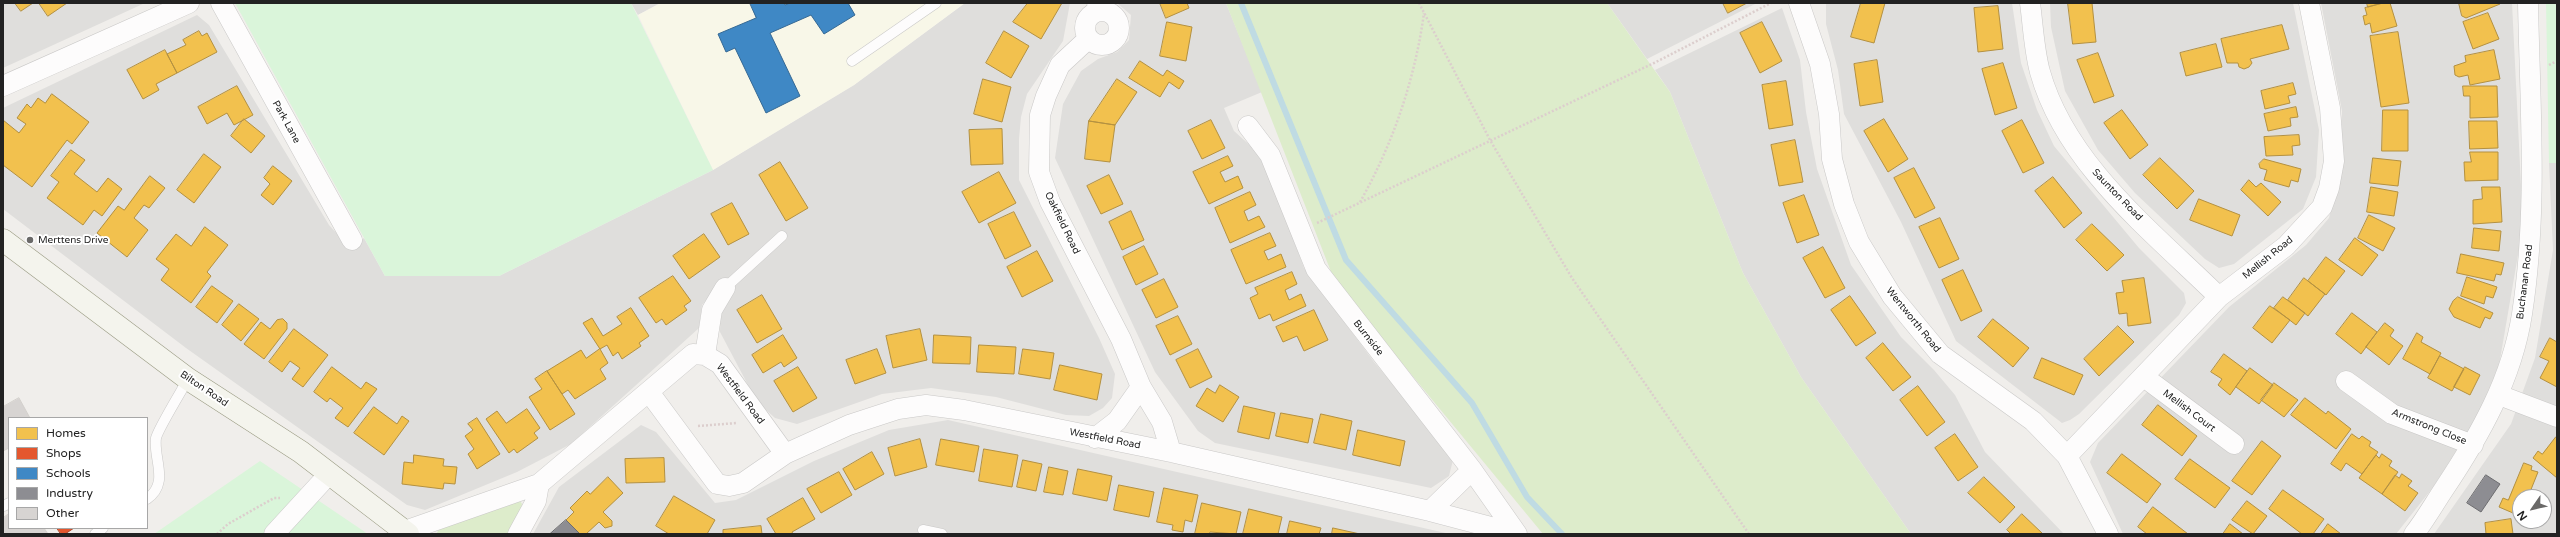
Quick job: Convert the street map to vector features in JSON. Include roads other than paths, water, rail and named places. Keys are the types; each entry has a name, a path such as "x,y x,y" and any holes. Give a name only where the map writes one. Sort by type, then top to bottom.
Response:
{"main road":[{"name":"Bilton Road","path":"3,240 188,379 301,452 406,532"}],"street":[{"path":"3,86 189,3"},
{"name":"Park Lane","path":"221,3 352,240"},
{"name":"Wentworth Road","path":"1799,3 1820,64 1829,114 1832,159 1844,204 1859,242 1892,296 1940,354 2033,421 2067,456 2108,534"},
{"name":"Saunton Road","path":"2030,3 2040,72 2055,110 2075,147 2103,182 2219,297"},
{"name":"Mellish Road","path":"2067,456 2219,297 2286,246 2322,207 2329,188 2334,161 2330,108 2309,3"},
{"name":"Buchanan Road","path":"2416,533 2473,445 2499,395 2522,315 2530,234 2533,165 2528,3"},
{"path":"1093,7 1107,11 1116,18 1119,29 1118,35 1110,44 1104,45 1093,43 1088,39 1085,24 1093,7"},
{"name":"Oakfield Road","path":"1088,39 1060,65 1046,96 1040,115 1040,172 1050,202 1121,339 1141,387 1162,422 1171,452"},
{"name":"Burnside","path":"1248,126 1270,155 1316,269 1472,470 1517,534"},
{"path":"406,532 540,484 693,354 705,355 712,310 724,288"},
{"name":"Westfield Road","path":"705,355 720,364 785,454"},
{"name":"Mellish Court","path":"2144,377 2234,444"},
{"name":"Armstrong Close","path":"2346,381 2392,414 2473,445"},
{"path":"1095,438 1117,421 1141,387"},
{"name":"Westfield Road","path":"650,392 674,427 717,484 729,486 742,483 785,454 849,425 898,409 926,405 964,410 1095,438 1171,452 1430,511 1517,534"},
{"path":"2499,395 2557,416"},
{"path":"1430,511 1472,470"},
{"path":"274,534 329,474"},
{"path":"518,534 536,501 540,484"}],"lane":[{"path":"852,61 936,3"},
{"path":"724,288 782,236"},
{"path":"148,498 153,495 160,474 152,438 188,379"},
{"path":"923,530 942,534"}],"waterway":[{"path":"1241,3 1346,260 1472,403 1527,497 1562,534"}],"place":[{"name":"Merttens Drive","path":"30,240"}]}
